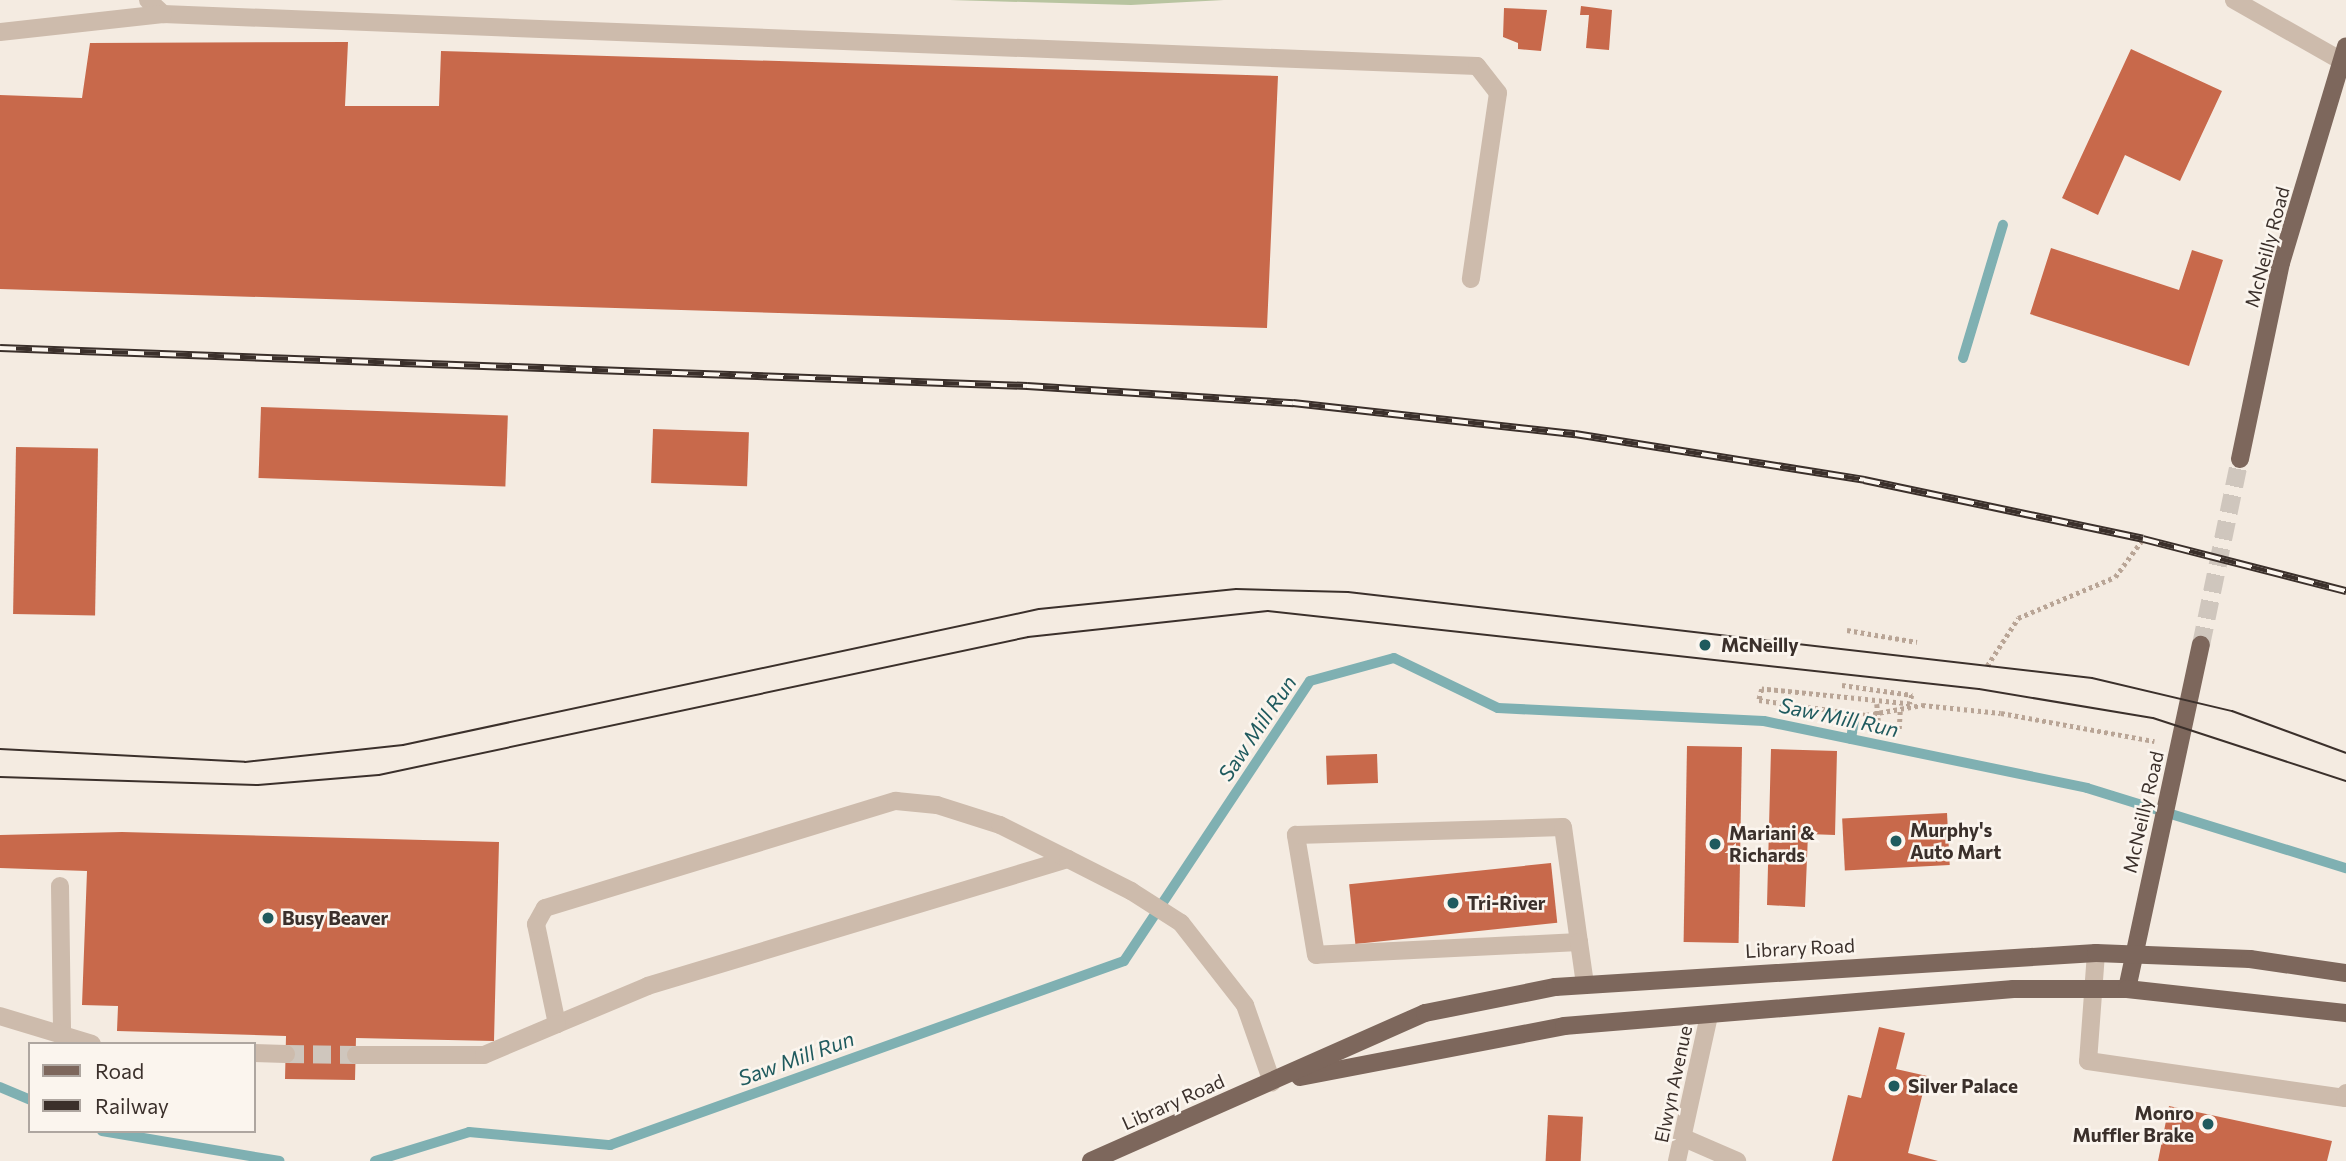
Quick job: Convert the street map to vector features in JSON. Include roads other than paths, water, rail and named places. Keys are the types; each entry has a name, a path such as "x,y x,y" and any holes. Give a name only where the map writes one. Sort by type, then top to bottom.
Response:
{"main road":[{"name":"McNeilly Road","path":"2240,459 2281,263 2344,54"},
{"name":"McNeilly Road","path":"2127,989 2201,645"},
{"name":"Library Road","path":"1091,1161 1425,1013 1585,984 2096,953 2133,953 2346,973"},
{"name":"Library Road","path":"1272,1082 1564,1026 2092,989 2127,989 2346,1013"}],"street":[{"path":"148,0 163,14"},
{"path":"2234,0 2344,54"},
{"path":"0,32 163,14 1477,66 1498,93 1471,279"},
{"path":"557,1024 536,925 545,908 896,801 937,805 1000,825 1131,891 1181,923 1245,1005 1272,1082"},
{"path":"1579,942 1315,955 1296,835 1563,827 1585,984"},
{"path":"356,1055 484,1055 648,986 1068,859"},
{"path":"60,886 62,1035"},
{"path":"2096,953 2088,1061 2345,1098 2346,1093"},
{"name":"Elwyn Avenue","path":"1677,1161 1709,1015"},
{"path":"0,1016 85,1042"},
{"path":"256,1053 286,1054"},
{"path":"1684,1138 1737,1161"}],"waterway":[{"path":"1963,358 2003,225"},
{"name":"Saw Mill Run","path":"375,1161 469,1132 610,1145 1124,961 1310,681 1394,658 1498,708 1764,721 2087,788 2346,868"},
{"path":"1851,739 1854,719"},
{"name":"Saw Mill Run","path":"0,1087 28,1099"},
{"name":"Saw Mill Run","path":"114,1133 279,1161"}],"tunnel":[{"path":"2201,645 2240,459"},
{"path":"286,1054 356,1055"}],"tram line":[{"path":"0,749 245,762 403,745 1039,609 1236,589 1348,592 2092,678 2232,711 2346,753"},
{"path":"0,777 258,785 379,775 1028,637 1268,611 1979,689 2153,718 2346,781"}],"railway":[{"path":"0,348 1027,386 1293,403 1575,434 1864,480 2143,539 2346,591"}],"place":[{"name":"McNeilly","path":"1705,645"},
{"name":"Murphy's Auto Mart","path":"1896,841"},
{"name":"Mariani & Richards","path":"1715,844"},
{"name":"Tri-River","path":"1453,903"},
{"name":"Busy Beaver","path":"268,918"},
{"name":"Silver Palace","path":"1894,1086"},
{"name":"Monro Muffler Brake","path":"2208,1124"}]}
